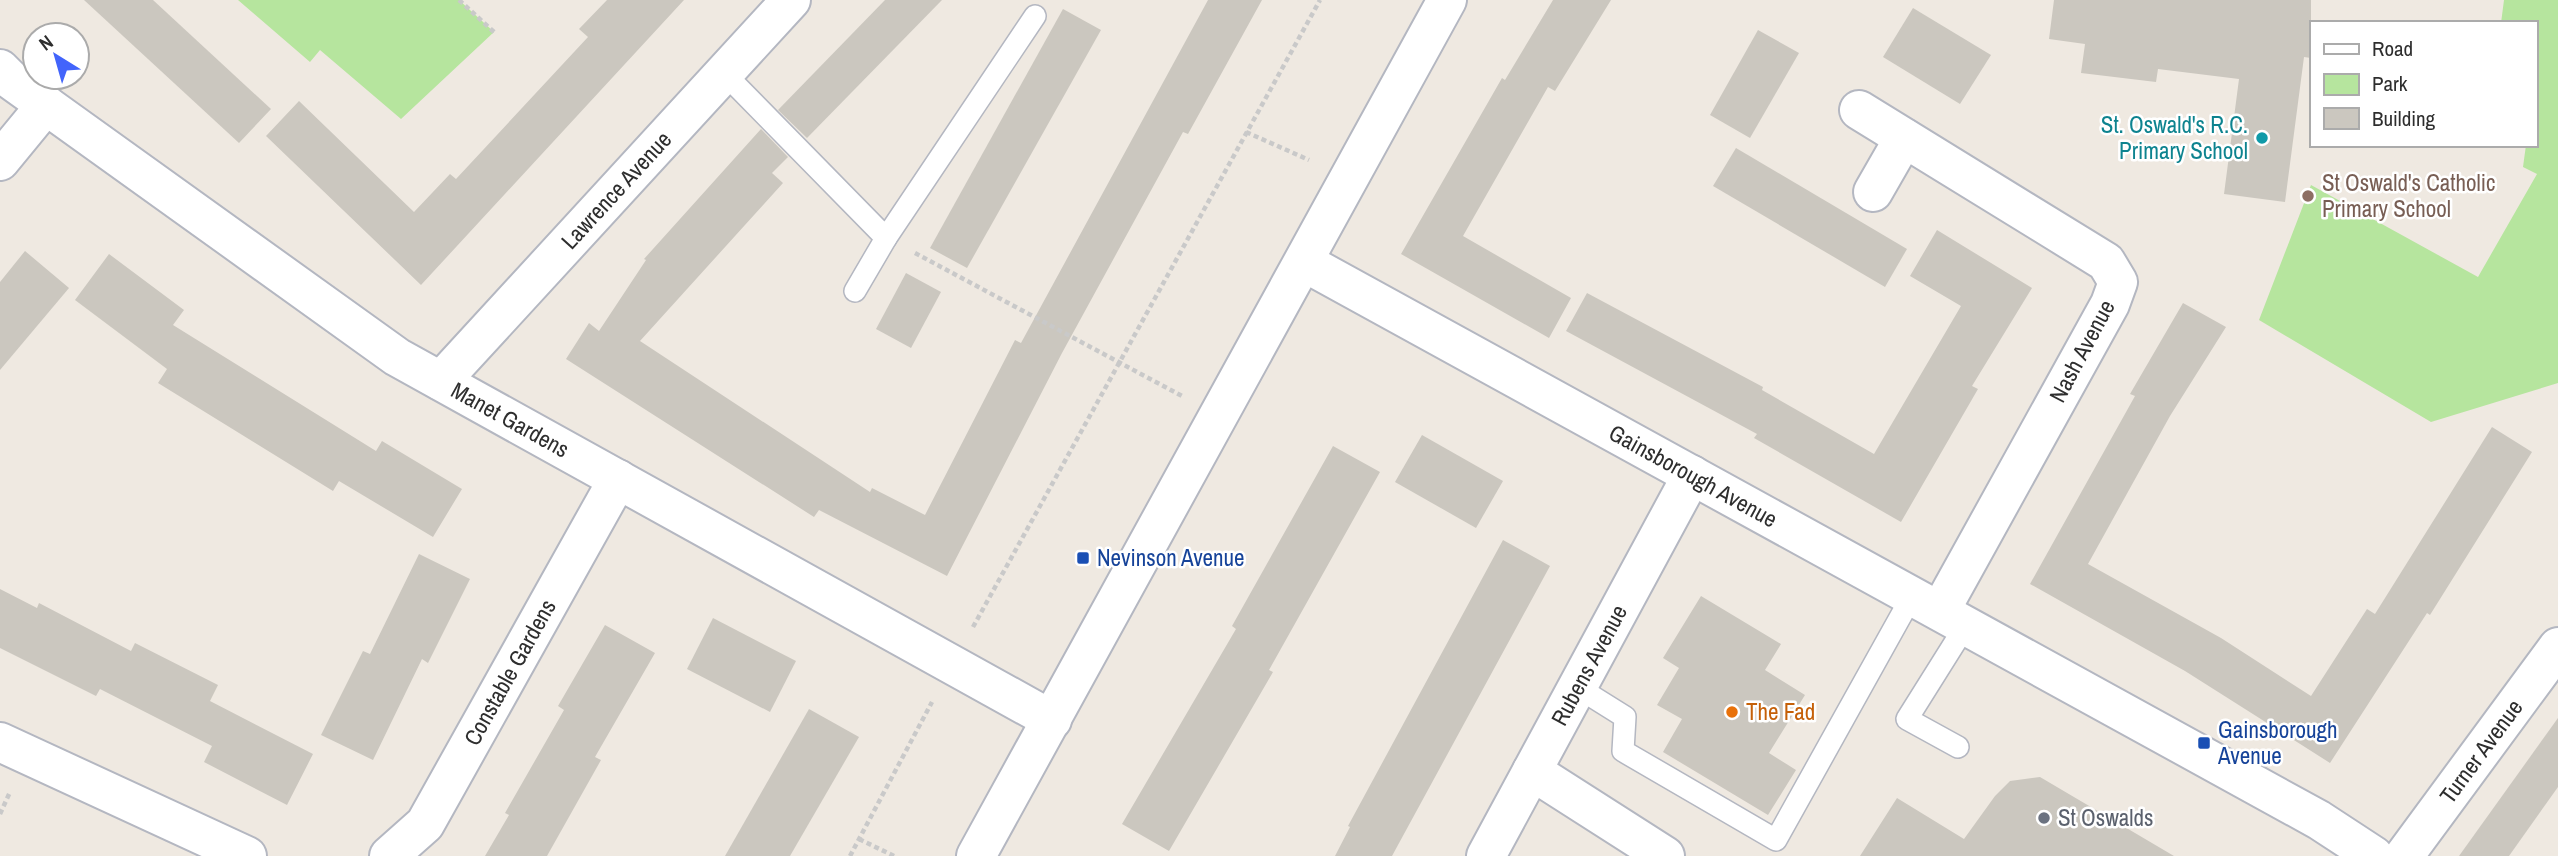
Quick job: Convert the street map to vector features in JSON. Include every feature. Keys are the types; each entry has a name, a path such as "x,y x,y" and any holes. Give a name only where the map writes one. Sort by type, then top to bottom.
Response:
{"street":[{"name":"Lawrence Avenue","path":"441,381 791,0"},
{"path":"976,856 1447,0"},
{"name":"Manet Gardens","path":"0,69 397,357 1052,720"},
{"path":"0,161 47,105"},
{"name":"Nash Avenue","path":"1858,110 2106,262 2118,282 2110,304 1939,611"},
{"path":"1873,192 1904,138"},
{"name":"Gainsborough Avenue","path":"1304,262 2319,820 2374,856"},
{"name":"Rubens Avenue","path":"1486,856 1692,475"},
{"name":"Constable Gardens","path":"389,856 425,824 618,479"},
{"name":"Turner Avenue","path":"2404,856 2558,647"},
{"path":"0,741 247,856"},
{"path":"1532,771 1665,856"}],"lane":[{"path":"855,291 886,238 1035,16"},
{"path":"724,73 886,238"},
{"path":"1577,687 1625,717 1623,751 1776,841 1939,611"},
{"path":"1939,611 1907,719 1958,747"}],"path":[{"path":"459,0 494,33"},
{"path":"850,856 1118,362 1320,0"},
{"path":"1246,132 1349,179"},
{"path":"886,238 1219,416"},
{"path":"859,839 894,856"}],"green space":[{"path":"238,0 459,0 494,32 401,119 320,50 310,62"},
{"path":"2504,0 2558,0 2558,383 2431,422 2259,320 2311,185 2478,277 2537,174 2523,167 2526,147 2537,147 2537,21 2501,21"}],"building":[{"path":"84,0 153,0 271,109 239,143"},
{"path":"607,0 684,0 421,285 266,136 299,101 414,212 450,174 456,179 588,37 579,29"},
{"path":"885,0 942,0 807,138 778,110"},
{"path":"1208,0 1262,0 1188,134 1183,132 1062,353 947,576 819,510 814,517 566,359 589,323 599,331 646,260 644,259 761,129 788,157 772,173 783,183 640,341 870,492 872,488 925,515 1015,340 1021,343"},
{"path":"1553,0 1611,0 1555,91 1548,87 1463,236 1571,298 1549,338 1401,254 1502,78 1505,80"},
{"name":"St. Oswald's R.C. Primary School","path":"2054,0 2311,0 2310,58 2304,57 2285,202 2224,194 2239,79 2158,69 2156,82 2081,73 2085,44 2049,39"},
{"path":"1913,8 1991,55 1960,104 1883,57"},
{"path":"1063,9 1101,30 967,268 930,248"},
{"path":"1758,30 1799,53 1750,138 1710,115"},
{"path":"1736,148 1907,249 1885,287 1713,186"},
{"path":"1937,230 2032,288 1972,386 1978,389 1901,522 1754,438 1757,434 1566,331 1587,293 1763,387 1762,390 1874,454 1961,306 1910,276"},
{"path":"25,251 69,288 0,370 0,282"},
{"path":"109,254 184,310 173,325 376,451 382,441 462,489 433,537 339,481 333,491 158,383 167,369 75,300"},
{"path":"906,273 941,292 911,348 876,329"},
{"path":"2183,303 2226,327 2170,416 2088,564 2221,638 2311,696 2367,609 2375,614 2492,427 2532,452 2430,615 2427,613 2330,763 2185,671 2030,584 2135,396 2130,394"},
{"path":"1422,435 1503,481 1476,528 1395,482"},
{"path":"1333,446 1380,472 1269,670 1273,672 1169,851 1122,824 1236,629 1232,626"},
{"path":"1503,540 1550,566 1392,856 1335,856 1350,827 1348,826"},
{"path":"419,554 470,579 428,663 422,659 373,760 321,735 363,651 370,654"},
{"path":"0,589 37,608 39,603 131,651 135,643 218,685 210,701 313,754 287,805 204,762 212,746 100,689 96,696 0,648"},
{"name":"The Fad","path":"1701,596 1781,644 1765,670 1805,695 1769,753 1796,770 1768,815 1663,752 1682,719 1657,705 1679,668 1663,658"},
{"path":"713,618 796,661 770,712 687,669"},
{"path":"605,625 655,653 595,757 601,760 547,856 485,856 509,815 505,813 564,710 558,706"},
{"path":"809,709 859,737 790,856 725,856"},
{"path":"2558,718 2558,787 2509,856 2459,856"},
{"name":"St Oswalds","path":"2040,777 2174,856 1860,856 1897,798 1964,839 1995,796 2010,781"}],"place":[{"name":"St. Oswald's R.C. Primary School","path":"2262,138"},
{"name":"St Oswald's Catholic Primary School","path":"2308,196"},
{"name":"Nevinson Avenue","path":"1083,558"},
{"name":"The Fad","path":"1732,712"},
{"name":"Gainsborough Avenue","path":"2204,743"},
{"name":"St Oswalds","path":"2044,818"}]}
